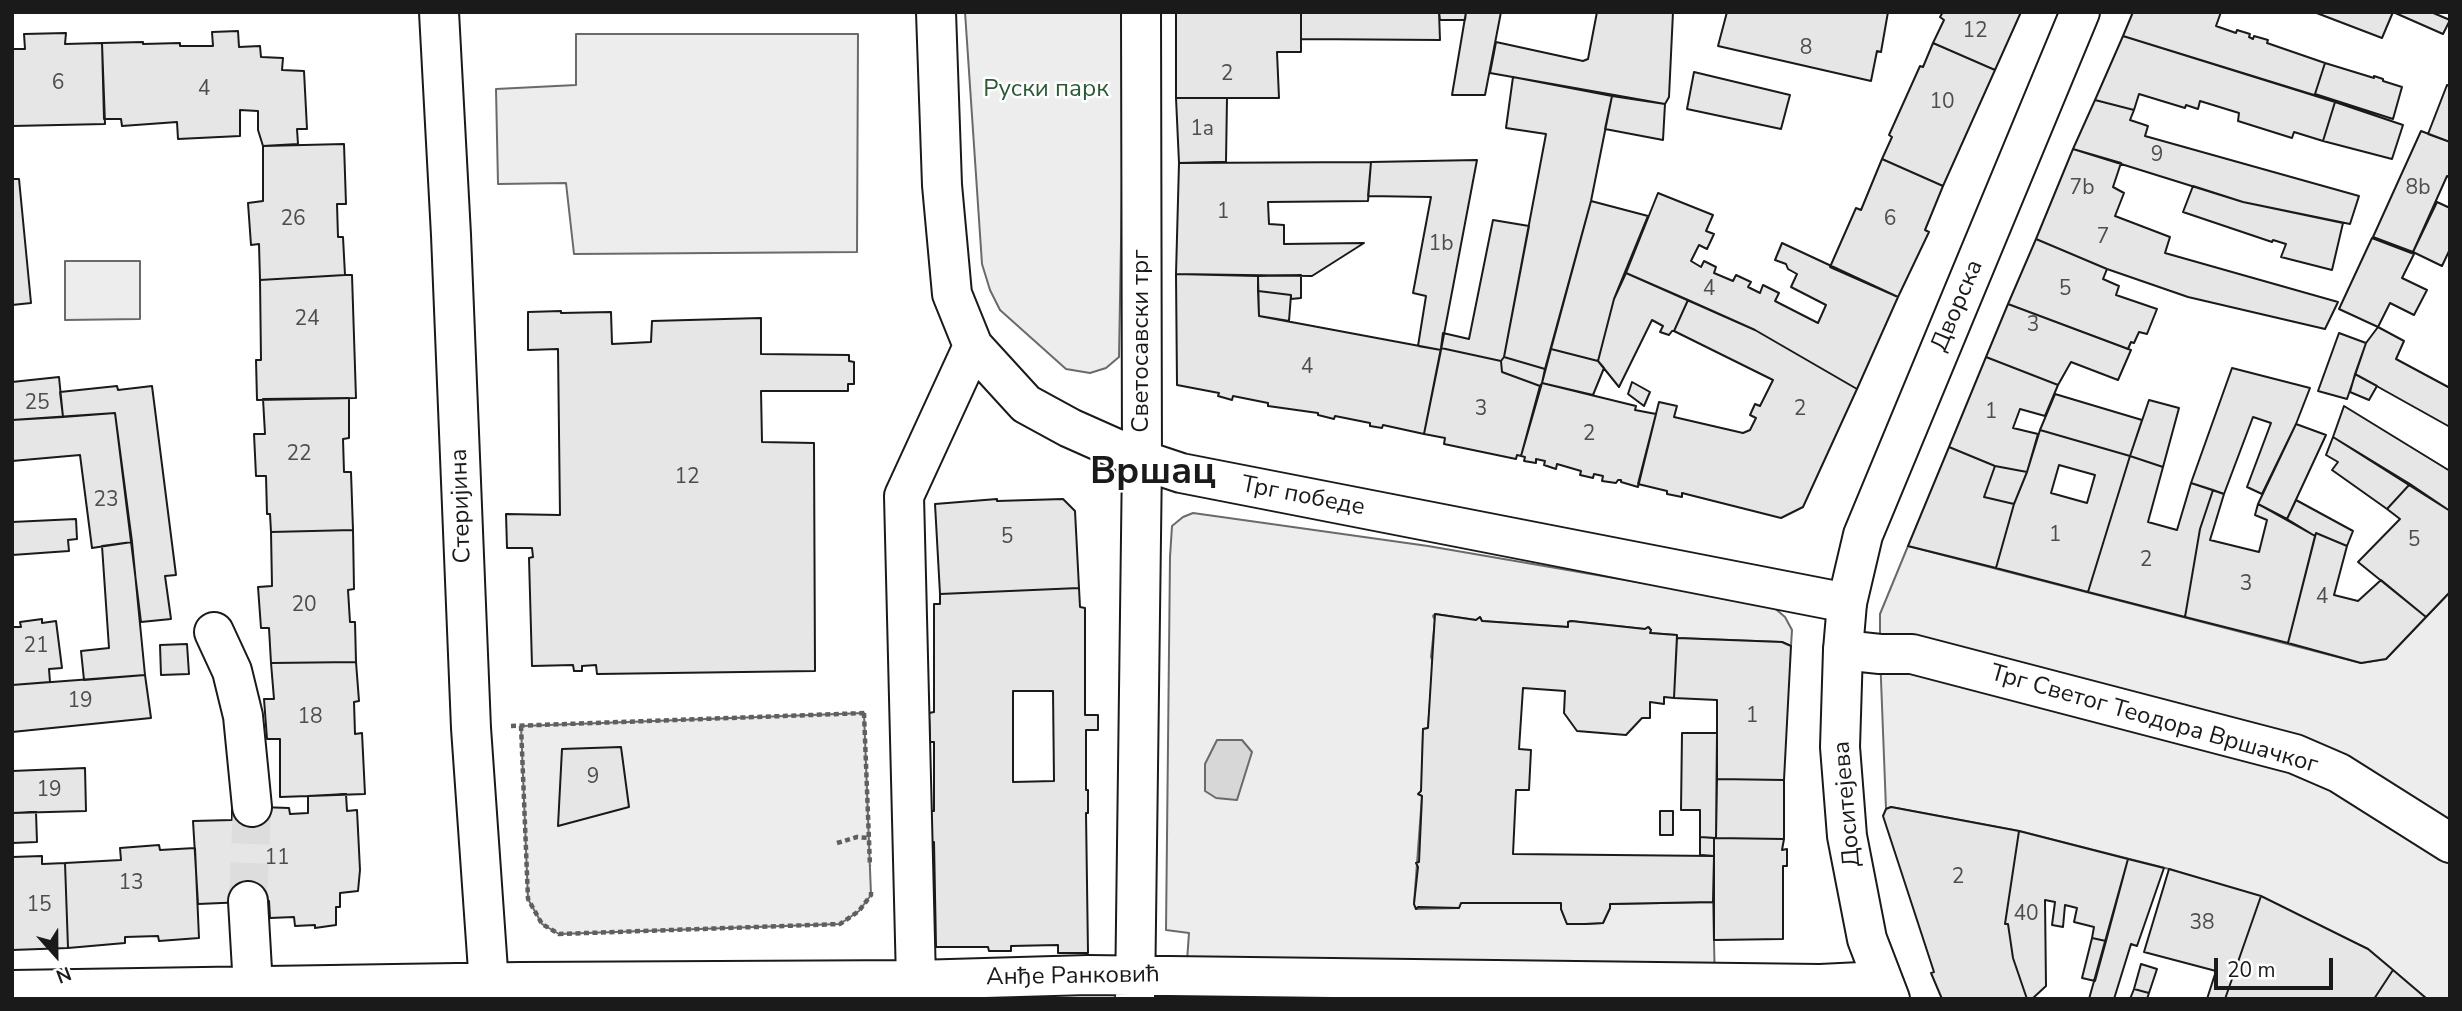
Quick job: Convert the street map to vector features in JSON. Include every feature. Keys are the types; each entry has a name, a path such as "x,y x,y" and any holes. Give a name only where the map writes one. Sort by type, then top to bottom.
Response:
{"street":[{"name":"Стеријина","path":"439,12 452,249 471,727 490,991"},
{"name":"Светосавски трг","path":"936,12 942,185 952,294 973,346 1026,404 1070,428 1142,460 1141,12"},
{"name":"Дворска","path":"1847,603 1863,535 2080,12"},
{"path":"916,980 904,496 973,346"},
{"path":"1135,987 1142,460"},
{"name":"Трг победе","path":"1142,460 1181,473 1847,603"},
{"name":"Доситејева","path":"1847,603 1840,747 1847,836 1867,939 1886,990"},
{"path":"214,632 232,671 243,716 252,807"},
{"name":"Трг Светог Теодора Вршачког","path":"1843,650 1912,654 2295,754 2339,773 2449,841"},
{"path":"248,901 253,987"},
{"name":"Анђе Ранковић","path":"12,990 253,987 490,991 916,980 1135,987 1820,985 1886,990"}],"path":[{"path":"471,727 909,711"},
{"path":"864,713 870,872"},
{"path":"521,726 528,899 542,924 559,934 840,924 859,911 871,895 871,884"},
{"path":"837,843 857,837 869,838"}],"shaded area":[{"name":"Руски парк","path":"965,12 1125,12 1119,357 1106,368 1090,373 1066,369 1000,310 990,290 982,264"},
{"path":"576,34 858,34 857,252 574,254 566,183 498,184 496,89 576,85"},
{"path":"65,261 140,261 140,319 65,320"},
{"path":"1193,513 1428,546 1771,605 1785,617 1792,630 1791,646 1782,642 1677,638 1676,635 1650,633 1649,627 1645,629 1571,621 1568,622 1568,627 1482,621 1480,617 1476,620 1435,614 1433,616 1435,620 1428,728 1423,729 1422,796 1414,904 1416,909 1459,908 1461,903 1561,903 1567,924 1585,924 1603,923 1610,904 1713,902 1715,983 1186,975 1189,933 1166,930 1170,557 1172,526"},
{"path":"1908,546 2361,663 2386,659 2450,592 2450,999 2427,999 2368,949 2230,888 2169,869 2019,831 1891,807 1886,809 1880,614"},
{"path":"864,713 871,895 859,911 840,924 559,934 542,924 528,899 521,726"},
{"path":"1217,740 1242,740 1252,752 1237,800 1216,798 1205,791 1205,764"}],"building":[{"path":"1176,12 1301,12 1301,52 1277,52 1279,98 1176,98"},
{"path":"1301,12 1439,12 1440,40 1301,39"},
{"path":"1439,12 1466,12 1465,20 1440,20"},
{"path":"1466,12 1501,12 1485,95 1452,95"},
{"path":"1597,12 1673,12 1669,97 1665,104 1490,73 1496,42 1583,61 1588,59"},
{"path":"1727,12 1888,12 1881,52 1877,51 1871,81 1718,46"},
{"path":"1943,12 2021,12 1995,70 1933,43 1944,20 1940,17"},
{"path":"2133,12 2221,12 2216,26 2236,33 2237,30 2250,34 2249,37 2253,39 2254,36 2268,40 2267,43 2325,63 2315,94 2123,36"},
{"path":"2314,12 2393,12 2382,38"},
{"path":"2393,12 2431,12 2450,20 2443,34"},
{"path":"238,31 239,47 260,46 261,57 283,58 282,70 304,71 307,129 297,129 298,144 263,146 258,130 258,111 240,110 240,136 178,139 177,122 122,126 121,119 104,119 102,43 180,43 180,46 213,46 212,32"},
{"path":"66,33 65,44 102,43 105,124 12,126 12,49 25,49 24,34"},
{"path":"2123,36 2335,102 2323,141 2294,132 2292,138 2238,121 2239,113 2200,101 2198,109 2186,105 2185,108 2139,94 2134,110 2095,100"},
{"path":"1933,43 1995,70 1943,186 1882,159 1892,137 1889,135"},
{"path":"2325,63 2374,76 2402,87 2393,119 2315,94"},
{"path":"1694,72 1790,95 1781,129 1687,109"},
{"path":"1513,77 1612,96 1591,201 1545,369 1504,357 1546,134 1506,128"},
{"path":"2447,85 2450,86 2450,142 2428,134"},
{"path":"1612,96 1665,104 1663,140 1605,129"},
{"path":"1176,98 1227,98 1226,162 1179,163"},
{"path":"2095,100 2134,110 2130,120 2148,126 2145,136 2359,196 2350,224 2243,202 2073,149"},
{"path":"2335,102 2403,125 2392,159 2323,141"},
{"path":"2421,131 2450,142 2450,177 2447,176 2413,252 2373,237"},
{"path":"344,144 346,204 337,204 338,237 343,237 345,275 260,280 259,244 251,245 248,203 263,201 263,146"},
{"path":"2073,149 2121,163 2113,187 2124,193 2115,216 2170,237 2165,253 2338,302 2325,329 2188,297 2107,269 2036,239"},
{"path":"1882,159 1943,186 1925,230 1929,232 1898,297 1830,267 1856,208 1861,210"},
{"path":"1477,160 1441,350 1418,346 1426,296 1413,293 1431,197 1368,196 1371,162"},
{"path":"1371,162 1368,201 1268,202 1269,224 1284,225 1284,244 1364,243 1312,276 1176,274 1179,163"},
{"path":"12,179 19,179 31,303 12,305"},
{"path":"2193,186 2243,202 2343,223 2332,270 2281,257 2286,244 2273,240 2272,242 2183,212"},
{"path":"1658,193 1713,215 1706,231 1714,234 1707,249 1699,245 1691,261 1701,267 1704,261 1716,267 1714,273 1733,281 1736,275 1751,282 1748,287 1760,293 1763,285 1779,293 1775,301 1818,323 1826,305 1791,287 1797,274 1788,269 1786,264 1775,260 1782,243 1898,297 1857,389 1755,330 1626,273"},
{"path":"1591,201 1648,216 1614,299 1598,361 1551,349"},
{"path":"2437,202 2450,208 2450,249 2442,266 2413,252"},
{"path":"1493,220 1529,226 1504,357 1501,361 1441,348 1443,333 1469,339"},
{"path":"2372,238 2414,254 2402,278 2427,290 2414,315 2390,303 2378,327 2339,309"},
{"path":"2036,239 2107,269 2103,279 2119,286 2116,295 2157,309 2147,334 2139,332 2128,349 2008,304"},
{"path":"1626,273 1688,300 1674,331 1669,335 1660,332 1663,326 1652,320 1619,387 1598,361 1614,299"},
{"path":"1176,274 1258,276 1259,316 1441,350 1424,434 1268,406 1268,403 1233,396 1232,400 1218,396 1219,393 1177,385"},
{"path":"352,275 356,398 257,400 256,360 261,360 260,280"},
{"path":"1301,275 1301,298 1291,299 1291,295 1258,291 1258,276"},
{"path":"1258,291 1291,295 1289,321 1259,316"},
{"path":"1688,300 1755,330 1857,389 1803,507 1781,518 1682,493 1682,497 1667,494 1667,491 1638,484 1659,402 1677,406 1674,417 1743,433 1750,430 1756,418 1750,415 1755,404 1760,406 1773,380 1674,331"},
{"path":"2008,304 2131,350 2118,380 2071,362 2058,385 1986,357"},
{"path":"528,312 611,312 612,344 651,342 652,321 761,318 761,354 849,355 849,361 854,362 854,384 848,384 848,391 761,391 762,442 814,443 815,671 597,674 596,665 582,666 582,671 574,671 573,665 532,666 529,558 533,557 532,548 507,548 506,514 560,515 558,349 528,350"},
{"path":"2378,327 2404,341 2396,359 2450,388 2450,427 2355,374 2366,343"},
{"path":"2339,333 2366,343 2347,399 2318,391"},
{"path":"1441,348 1501,361 1502,372 1540,386 1521,456 1517,455 1516,459 1444,444 1445,438 1424,434"},
{"path":"1551,349 1598,361 1604,368 1593,395 1542,383"},
{"path":"1504,357 1545,369 1540,386 1502,372 1501,361"},
{"path":"1986,357 2058,385 2045,416 2020,409 2013,428 2038,434 2027,472 1995,466 1949,447"},
{"path":"2232,368 2310,388 2262,494 2247,487 2271,423 2253,417 2224,494 2191,483"},
{"path":"2355,374 2377,386 2369,400 2350,392"},
{"path":"59,377 63,417 12,420 12,382"},
{"path":"1632,382 1650,392 1644,406 1628,394"},
{"path":"1542,383 1636,406 1635,410 1656,414 1638,487 1621,480 1616,483 1602,481 1603,476 1594,474 1593,478 1580,475 1581,471 1557,464 1556,469 1544,465 1545,461 1524,461 1525,457 1521,456"},
{"path":"117,386 118,390 152,386 176,575 165,576 171,619 141,622 115,413 63,417 60,392"},
{"path":"2055,394 2142,420 2130,456 2040,430"},
{"path":"349,398 349,438 343,439 344,472 351,472 353,530 271,532 270,514 267,514 266,476 256,476 254,434 265,434 263,399"},
{"path":"2149,400 2179,408 2163,467 2130,456"},
{"path":"2344,406 2450,471 2450,511 2333,437"},
{"path":"115,413 132,542 92,548 80,455 12,461 12,420"},
{"path":"2296,424 2326,435 2287,519 2258,504"},
{"path":"2040,430 2130,456 2088,592 1996,568 2014,504","holes":["2059,465 2095,475 2087,503 2051,493"]},
{"path":"2333,437 2410,484 2387,509 2332,470 2338,462 2326,455"},
{"path":"1949,447 1995,466 1984,497 2014,504 1996,568 1908,546"},
{"path":"2130,456 2163,467 2148,522 2177,530 2191,483 2213,490 2200,529 2185,617 2088,592"},
{"path":"1995,466 2027,472 2014,504 1984,497"},
{"path":"2410,484 2450,511 2450,592 2426,617 2358,562 2400,519 2387,509"},
{"path":"2213,490 2224,494 2210,540 2259,552 2267,520 2255,515 2258,504 2315,536 2288,643 2185,617 2200,529"},
{"path":"997,499 1063,499 1075,511 1079,588 940,594 935,504"},
{"path":"2296,500 2353,531 2347,546 2316,533 2315,536 2287,519"},
{"path":"76,519 77,539 68,540 69,551 12,555 12,522"},
{"path":"353,530 354,589 348,590 350,622 355,622 356,662 271,663 269,628 261,628 258,587 272,586 271,532"},
{"path":"2316,533 2347,546 2334,595 2358,601 2381,580 2426,617 2386,659 2361,663 2288,643"},
{"path":"132,542 145,675 84,680 81,651 109,648 102,546"},
{"path":"1079,588 1080,607 1085,608 1085,715 1098,715 1098,730 1086,730 1088,953 1058,953 1058,945 1011,946 1011,951 989,951 988,947 936,947 934,842 930,842 930,811 934,811 934,742 930,742 929,713 934,712 934,604 940,604 940,594","holes":["1013,691 1053,691 1054,781 1013,782"]},
{"path":"1435,614 1476,620 1480,617 1482,621 1568,627 1568,622 1571,621 1645,629 1648,627 1650,633 1677,635 1674,698 1664,697 1664,704 1650,702 1650,718 1642,718 1626,735 1577,731 1564,713 1565,691 1523,688 1519,749 1531,750 1529,790 1516,790 1513,854 1714,856 1713,902 1610,904 1603,923 1585,924 1567,924 1561,903 1461,903 1459,908 1416,909 1416,863 1419,862 1422,796 1418,794 1421,791 1423,729 1428,728"},
{"path":"42,619 42,623 56,621 62,668 49,669 50,682 12,685 12,627 21,627 20,622"},
{"path":"1677,638 1782,642 1791,646 1784,780 1717,779 1717,700 1674,698"},
{"path":"187,644 189,674 161,675 160,645"},
{"path":"356,662 359,701 354,702 355,734 362,733 365,794 280,797 280,739 267,739 264,699 274,699 271,663"},
{"path":"145,675 151,718 12,732 12,685"},
{"path":"1682,733 1717,733 1716,838 1700,837 1700,810 1681,810"},
{"path":"621,747 629,807 558,826 562,749"},
{"path":"85,768 86,811 12,813 12,771"},
{"path":"1717,779 1784,780 1784,839 1716,838"},
{"path":"346,794 347,811 357,810 360,870 358,891 340,893 340,907 336,907 336,925 315,928 315,925 295,926 294,917 270,918 269,901 198,904 193,821 232,820 232,806 289,808 290,814 308,813 308,796"},
{"path":"1891,807 2019,831 2005,924 2008,924 2013,958 2027,999 1942,999 1931,973 1934,972 1883,816 1886,809"},
{"path":"1660,811 1673,811 1673,835 1660,835"},
{"path":"36,812 37,842 12,843 12,813"},
{"path":"2019,831 2128,859 2106,941 2092,938 2094,927 2074,922 2077,908 2065,905 2063,927 2052,925 2055,902 2045,900 2046,986 2032,999 2027,999 2013,958 2008,924 2005,924"},
{"path":"1700,837 1714,838 1714,856 1700,855"},
{"path":"1714,838 1784,839 1782,850 1787,849 1787,866 1783,866 1783,939 1714,940"},
{"path":"159,845 160,850 195,848 199,938 159,941 158,936 125,937 125,943 68,948 65,863 121,860 120,848"},
{"path":"42,856 42,864 65,863 68,948 12,950 12,857"},
{"path":"2128,859 2164,868 2137,946 2131,944 2114,999 2089,999"},
{"path":"2169,869 2261,896 2225,999 2207,999 2216,971 2144,952"},
{"path":"2261,896 2368,949 2393,970 2374,999 2225,999"},
{"path":"2092,938 2106,941 2095,981 2082,978"},
{"path":"2141,964 2157,969 2149,993 2134,989"},
{"path":"2393,970 2427,999 2374,999"},
{"path":"2134,989 2149,993 2147,999 2130,999"}],"tunnel":[{"path":"248,901 252,807"}],"district":[{"name":"Вршац","path":"1153,474"}]}
